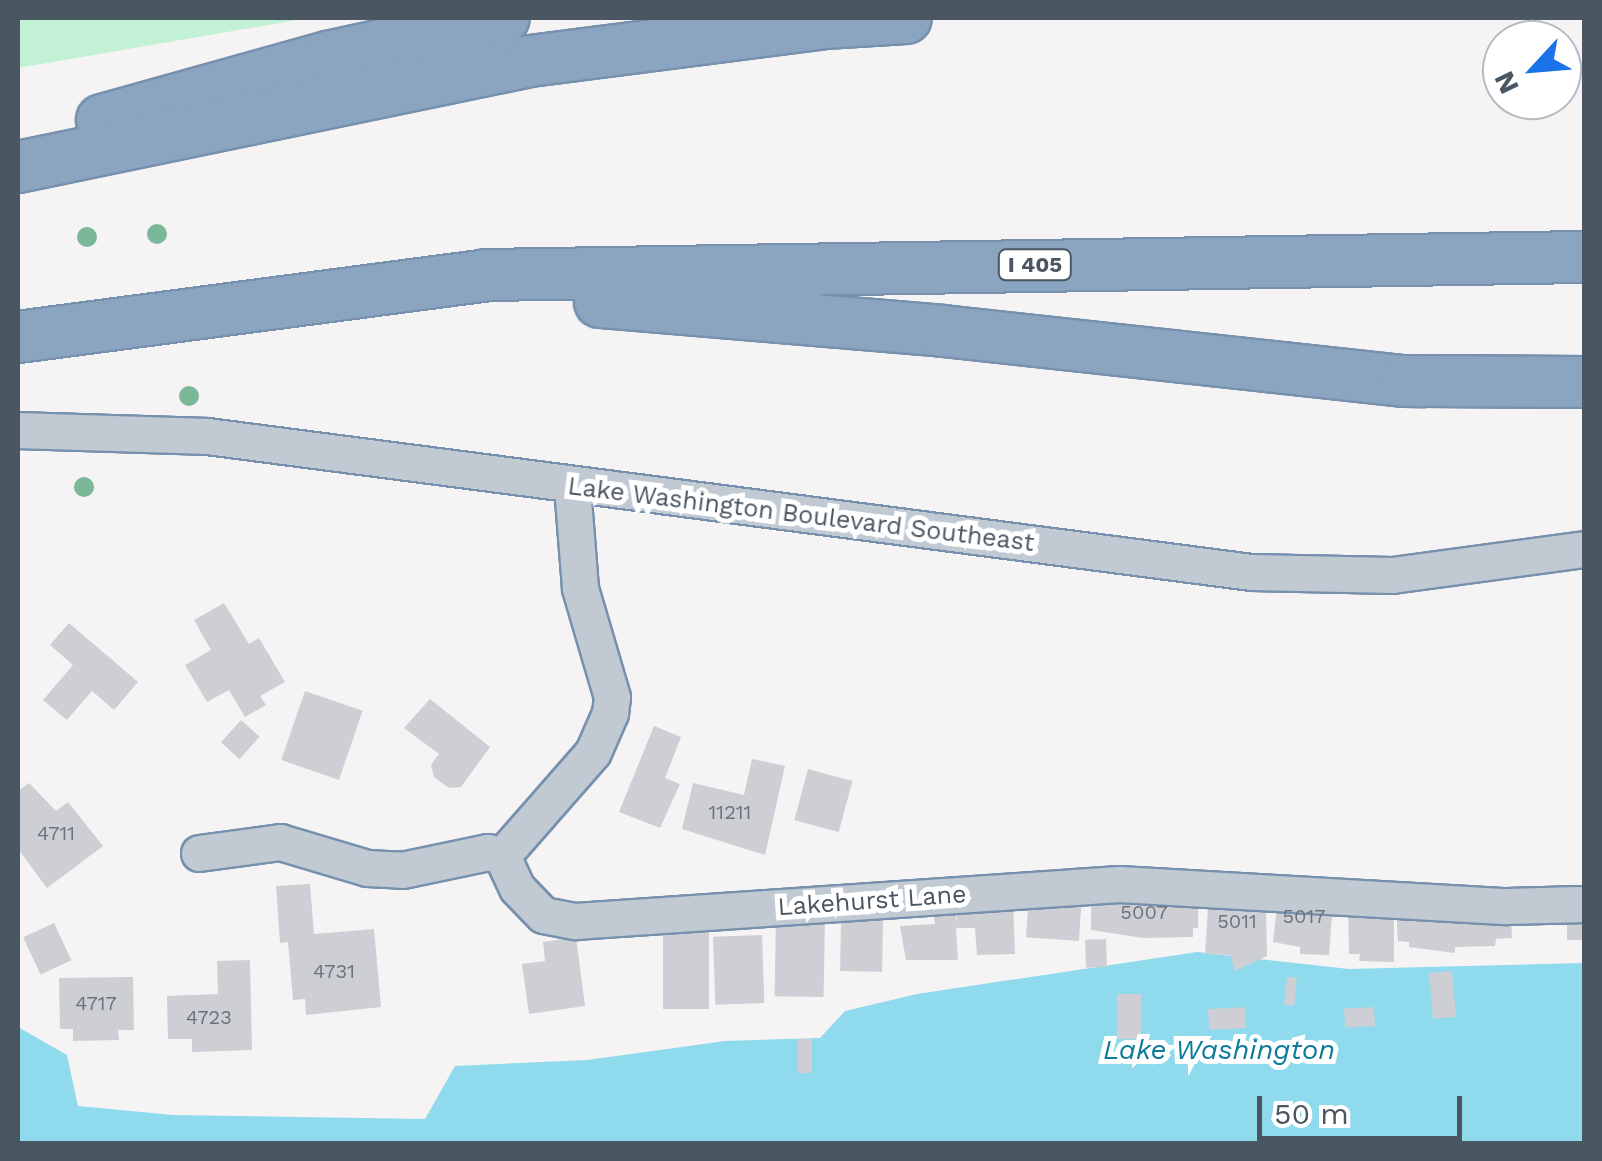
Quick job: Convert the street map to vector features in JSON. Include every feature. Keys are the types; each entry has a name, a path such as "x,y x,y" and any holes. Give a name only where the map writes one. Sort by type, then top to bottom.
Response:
{"highway":[{"path":"18,138 68,130 328,57 504,18"},
{"path":"18,167 530,61 825,23 906,18"},
{"name":"I 405","path":"18,337 486,275 1584,257"},
{"path":"486,275 520,296 943,331 1402,381 1584,382"}],"street":[{"name":"Lake Washington Boulevard Southeast","path":"18,430 207,436 1252,572 1392,575 1584,549"},
{"path":"199,853 280,842 367,868 402,870 488,852 502,856 593,752 610,713 609,686 580,588 572,486"},
{"name":"Lakehurst Lane","path":"502,856 529,904 543,915 575,921 1120,884 1489,906 1584,904"}],"green space":[{"path":"18,18 309,18 18,68"}],"water":[{"name":"Lake Washington","path":"1197,952 1349,969 1584,963 1584,1143 18,1143 18,1027 67,1055 78,1106 173,1115 425,1119 455,1066 587,1060 725,1041 820,1038 845,1011 917,994"}],"building":[{"path":"224,603 249,644 259,638 285,682 260,696 266,705 245,717 229,690 207,702 185,665 211,650 194,620"},
{"path":"69,623 138,682 114,710 92,691 67,720 43,700 73,665 50,645"},
{"path":"305,691 363,711 339,780 281,760"},
{"path":"430,699 490,747 461,787 449,788 434,777 431,765 439,754 404,728"},
{"path":"241,720 260,737 240,759 221,742"},
{"path":"654,726 681,737 665,778 680,784 660,828 619,812"},
{"path":"752,759 785,766 765,855 682,829 693,783 744,795"},
{"path":"808,769 852,781 839,832 794,820"},
{"path":"29,783 56,811 68,802 103,846 47,888 18,849 18,791"},
{"path":"310,884 314,934 374,929 381,1007 306,1015 305,999 293,1000 288,942 280,943 276,886"},
{"path":"1029,892 1082,896 1079,941 1026,937"},
{"path":"1209,892 1266,908 1267,956 1235,971 1230,955 1205,954"},
{"path":"1198,894 1198,928 1193,928 1193,937 1143,938 1091,930 1091,896"},
{"path":"1278,898 1333,902 1329,955 1300,954 1300,947 1273,942"},
{"path":"1013,900 1015,954 977,955 975,928 956,928 958,960 906,960 900,926 935,924 933,906 955,905 957,924 957,902"},
{"path":"1348,902 1394,907 1394,962 1359,961 1360,954 1349,954"},
{"path":"1396,909 1511,919 1512,938 1496,939 1495,946 1455,947 1455,953 1409,947 1409,942 1398,941"},
{"path":"1567,910 1584,910 1584,940 1567,940"},
{"path":"776,915 825,916 824,997 775,996"},
{"path":"841,920 883,921 882,972 840,971"},
{"path":"54,923 71,960 41,975 23,937"},
{"path":"663,929 709,929 709,1009 663,1009"},
{"path":"762,935 764,1003 715,1005 713,937"},
{"path":"576,937 585,1006 529,1014 522,964 545,961 543,942"},
{"path":"1106,939 1107,967 1086,968 1085,940"},
{"path":"250,960 252,1050 192,1052 192,1039 168,1039 167,996 218,994 217,961"},
{"path":"1452,971 1456,1017 1433,1019 1429,973"},
{"path":"133,977 134,1030 118,1030 119,1040 73,1041 73,1029 60,1029 59,978"},
{"path":"1287,977 1297,978 1294,1006 1284,1005"},
{"path":"1117,994 1141,994 1141,1039 1117,1039"},
{"path":"1245,1007 1246,1028 1209,1030 1208,1009"},
{"path":"1374,1007 1375,1026 1345,1028 1344,1009"},
{"path":"798,1039 812,1039 812,1073 798,1073"}]}
